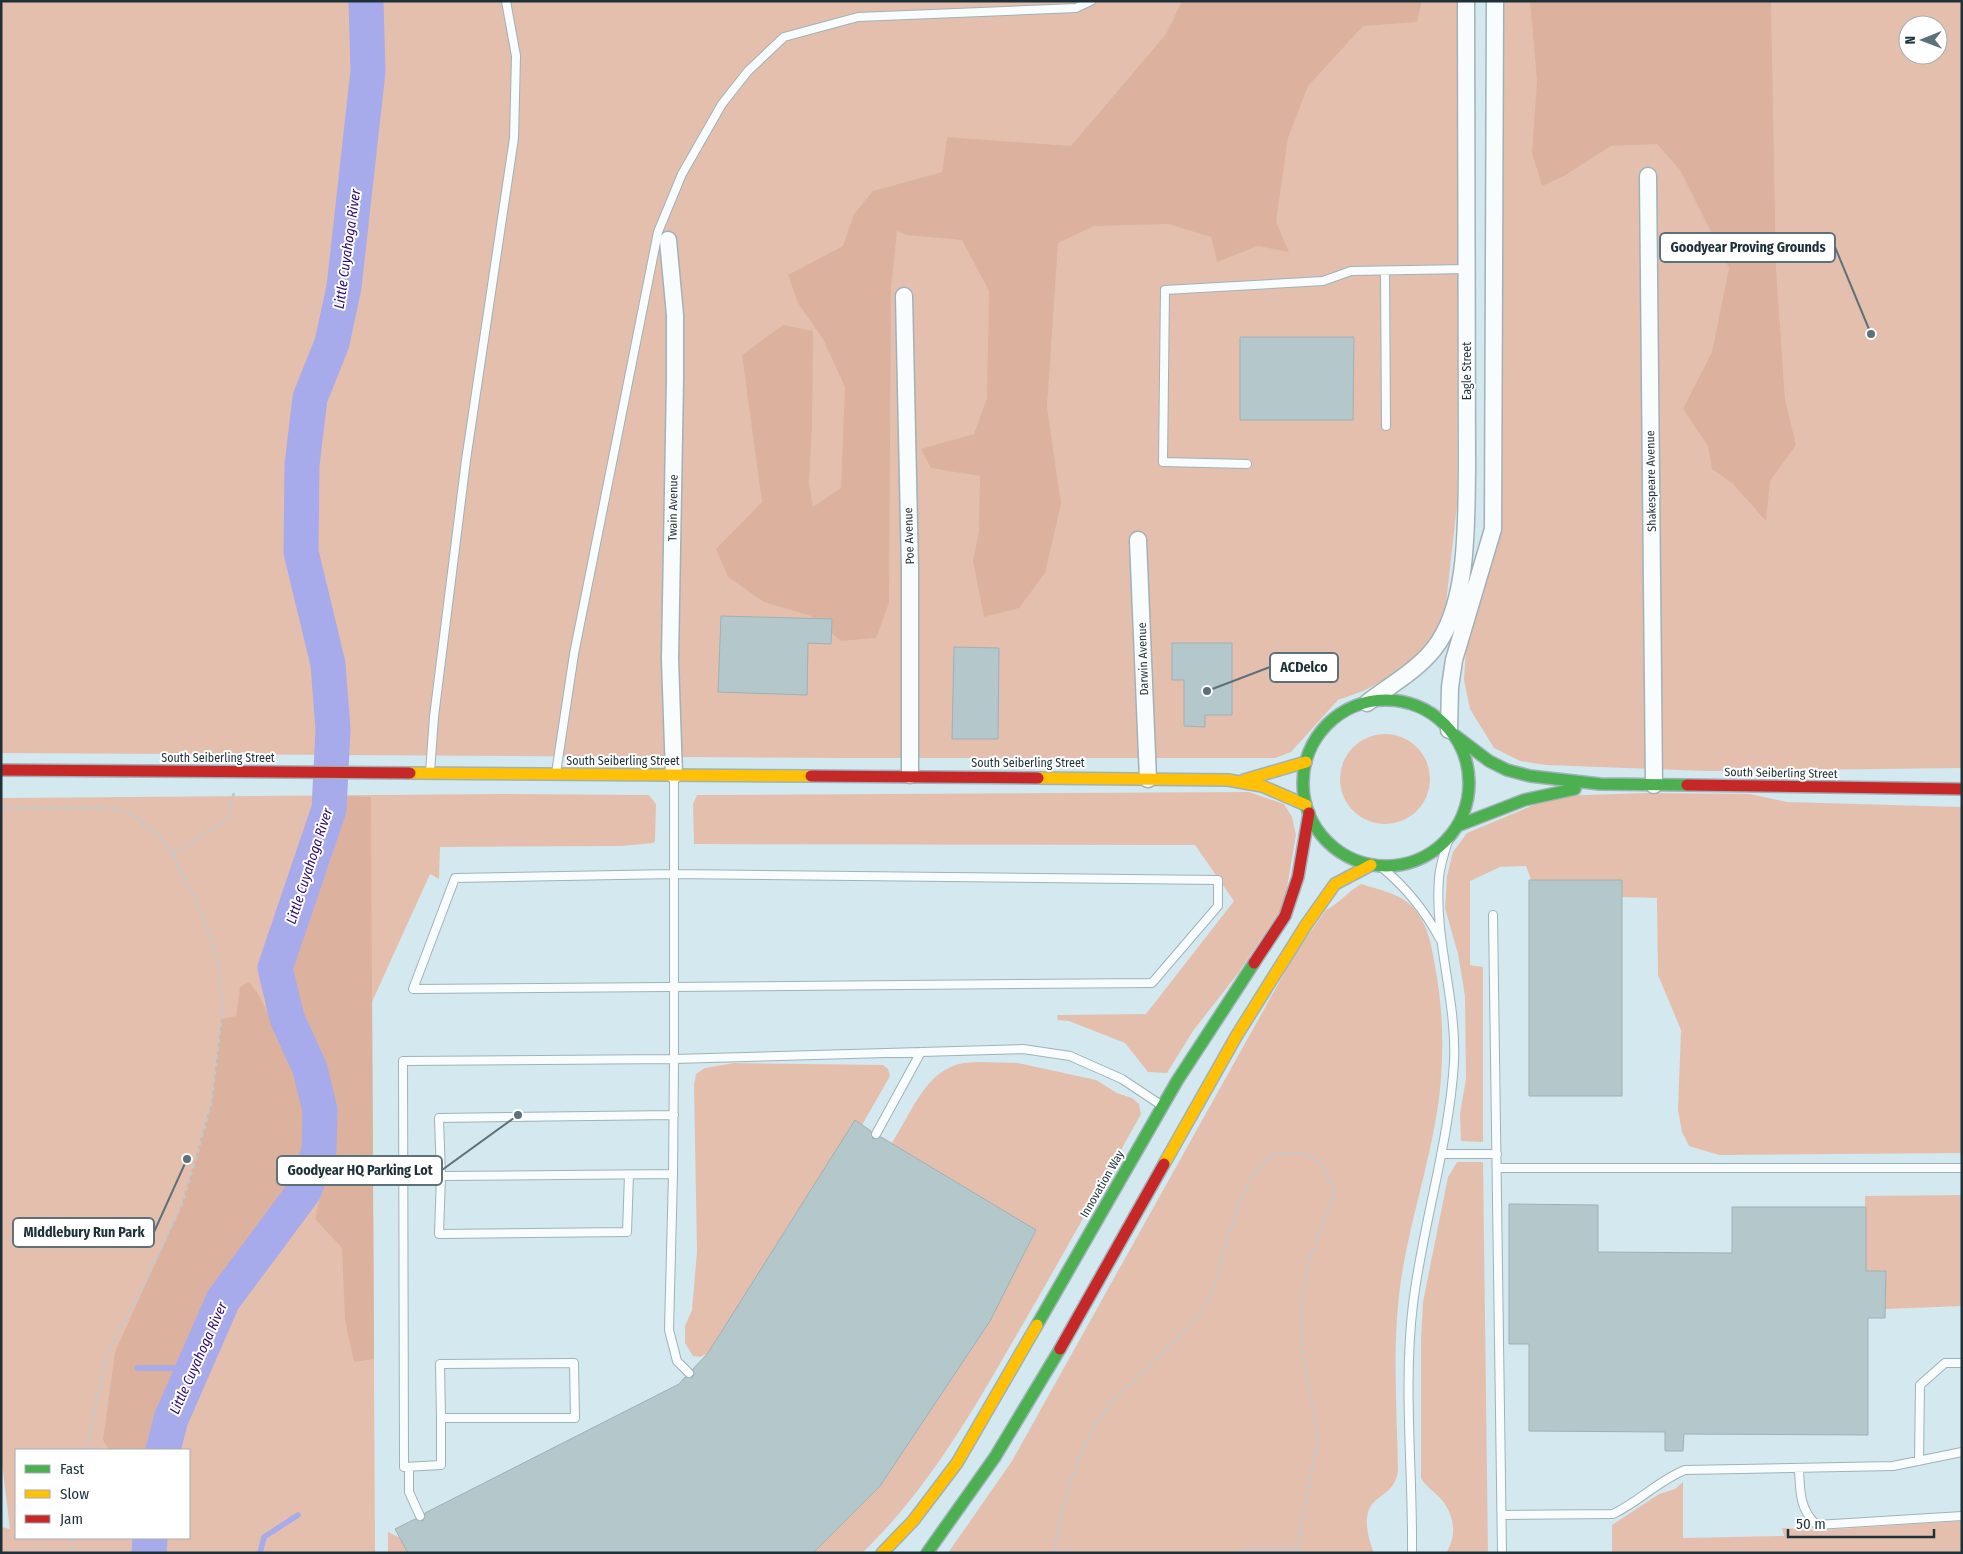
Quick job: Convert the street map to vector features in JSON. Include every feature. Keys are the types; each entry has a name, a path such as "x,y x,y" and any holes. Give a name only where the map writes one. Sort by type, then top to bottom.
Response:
{"main road":[{"path":"1391,700 1414,705 1436,717 1451,732 1464,755 1469,779 1466,804 1457,826 1449,838 1432,852 1413,862 1399,866 1375,865 1357,861 1333,847 1323,837 1307,809 1304,787 1306,762 1315,741 1329,724 1347,711 1367,703 1391,700"},
{"name":"South Seiberling Street","path":"1451,732 1489,761 1506,770 1530,776 1600,784 1962,789"},
{"name":"South Seiberling Street","path":"1244,780 1306,762"},
{"name":"South Seiberling Street","path":"1,770 674,776 910,775 1244,780 1277,789 1307,809"},
{"name":"South Seiberling Street","path":"1457,826 1524,800 1600,784"},
{"name":"Innovation Way","path":"882,1553 913,1521 957,1463 1163,1106 1225,1004 1285,916 1298,877 1307,809"},
{"path":"927,1553 961,1508 1005,1441 1058,1352 1237,1035 1306,925 1335,884 1375,865"}],"street":[{"name":"Eagle Street","path":"1367,703 1432,651 1447,626 1457,599 1466,512 1466,1"},
{"path":"1451,732 1450,687 1454,660 1493,529 1495,1"},
{"name":"Shakespeare Avenue","path":"1648,176 1654,785"},
{"name":"Twain Avenue","path":"668,240 675,315 676,379 670,659 674,776"},
{"name":"Poe Avenue","path":"904,296 910,569 910,775"},
{"name":"Darwin Avenue","path":"1138,540 1148,778"}],"lane":[{"path":"430,774 434,717 466,460 514,138 516,56 506,1"},
{"path":"556,775 574,654 658,232 682,174 722,104 748,71 784,36 858,17 1076,8 1091,1"},
{"path":"1248,464 1163,462 1165,290 1322,282 1351,271 1385,272 1467,269"},
{"path":"1385,272 1386,426"},
{"path":"674,776 674,1116 669,1330 677,1361 689,1373"},
{"path":"1412,1553 1411,1329 1421,1254 1449,1112 1454,1060 1452,1016 1441,942 1439,879 1449,838"},
{"path":"1375,865 1400,883 1420,906 1441,942"},
{"path":"674,874 1218,880 1218,906 1152,983 674,989 413,989 455,878 674,874"},
{"path":"1493,915 1502,1553"},
{"path":"441,1418 575,1418 574,1363 440,1364 441,1465 404,1467 403,1061 674,1059 1024,1049 1070,1056 1122,1078 1163,1106"},
{"path":"876,1134 921,1052"},
{"path":"629,1175 627,1232 439,1234 439,1118 674,1116"},
{"path":"1441,1154 1497,1154"},
{"path":"1497,1168 1962,1168"},
{"path":"440,1176 673,1174"},
{"path":"1919,1461 1920,1385 1945,1363 1962,1363"},
{"path":"1502,1515 1613,1514 1626,1508 1670,1476 1685,1470 1893,1466 1962,1452"},
{"path":"409,1467 410,1492 420,1516"},
{"path":"1799,1468 1800,1501 1810,1519 1817,1525 1962,1516"}],"path":[{"path":"173,854 229,818 238,772"},
{"path":"1,808 122,810 146,825 173,854 202,913 218,961 221,988 221,1019 211,1102 181,1206 142,1288 107,1353 86,1449"},
{"path":"1054,1553 1060,1515 1073,1471 1091,1434 1112,1402 1172,1345 1205,1306 1220,1270 1244,1192 1257,1168 1274,1154 1300,1153 1317,1158 1328,1175 1335,1192 1309,1260 1303,1297 1302,1345 1318,1440 1300,1530 1300,1553"},
{"path":"72,1539 73,1553"},
{"path":"1230,1553 1252,1548 1300,1548"}],"shaded area":[{"path":"1,1 1459,1 1457,506 1445,612 1429,647 1407,668 1363,691 1338,700 1291,752 1275,758 842,758 1,753"},
{"path":"1182,1 1422,1 1417,22 1363,26 1308,86 1288,138 1276,222 1289,252 1258,246 1217,262 1211,237 1168,224 1094,226 1058,243 1047,407 1061,504 1045,573 1019,608 984,617 973,561 979,532 980,476 931,468 921,449 974,434 987,398 989,291 962,240 907,235 897,231 891,289 889,603 876,638 841,641 811,616 764,602 728,577 716,549 762,502 742,355 783,325 813,331 812,427 809,483 813,507 841,488 845,387 823,339 798,303 788,275 843,246 854,214 873,191 942,172 947,137 1071,146 1166,34"},
{"path":"1502,1 1962,1 1962,768 1706,771 1546,765 1520,761 1494,748 1470,709 1464,680 1467,634 1501,524"},
{"path":"1530,1 1771,1 1776,268 1785,400 1796,445 1770,481 1766,521 1733,484 1712,469 1708,446 1683,409 1712,352 1729,268 1680,170 1657,144 1611,146 1564,176 1542,186 1532,153 1537,81"},
{"path":"1385,734 1402,737 1417,747 1427,762 1430,779 1427,796 1417,811 1402,821 1385,824 1368,821 1353,811 1343,796 1340,779 1343,762 1353,747 1368,737"},
{"path":"1249,792 1284,804 1292,817 1296,835 1284,905 1239,972 1193,1031 1167,1073 1148,1072 1125,1043 1069,1021 1058,1020 1057,1015 1146,1014 1234,901 1195,845 694,844 693,804 697,795"},
{"path":"1646,793 1750,794 1787,802 1962,807 1962,1153 1719,1155 1689,1146 1682,1132 1678,1110 1681,1030 1658,975 1657,898 1622,897 1622,880 1531,880 1526,866 1500,867 1470,881 1470,965 1483,967 1483,1142 1461,1141 1460,1113 1466,1079 1465,996 1458,954 1445,908 1447,876 1453,852 1467,833 1555,796"},
{"path":"502,794 649,795 656,804 654,843 621,846 440,847 439,879 430,874 372,1002 375,1553 1,1553 1,1527 10,1529 1,1455 1,798"},
{"path":"348,796 371,797 374,1359 354,1362 345,1320 342,1248 315,1219 332,1145 334,1130 333,1100 322,1065 293,1007 288,991 293,951 330,862 337,828"},
{"path":"1361,884 1391,893 1407,902 1414,908 1424,923 1430,939 1437,980 1442,1036 1441,1079 1434,1127 1399,1293 1396,1344 1398,1472 1392,1486 1375,1501 1368,1512 1368,1533 1374,1553 948,1553 1012,1461 1296,952 1326,910"},
{"path":"249,982 257,992 293,1061 305,1100 309,1138 304,1176 290,1200 233,1272 202,1326 192,1336 163,1402 146,1449 108,1449 103,1440 115,1352 181,1206 211,1103 221,1019 236,1016 240,987"},
{"path":"734,1063 883,1065 888,1069 890,1076 862,1125 708,1353 700,1357 693,1356 685,1343 685,1326 692,1310 697,1252 694,1085 696,1074 705,1068"},
{"path":"964,1063 1018,1063 1096,1080 1117,1093 1132,1098 1139,1104 1141,1114 997,1369 945,1453 926,1479 885,1530 862,1553 813,1553 880,1486 1036,1231 891,1144 920,1095 939,1074 950,1067"},
{"path":"1457,1162 1483,1162 1488,1553 1446,1553 1450,1546 1453,1532 1449,1510 1421,1478 1421,1340 1423,1302 1448,1177"},
{"path":"1962,1195 1962,1306 1885,1309 1885,1271 1866,1271 1865,1196"},
{"path":"1683,1482 1683,1538 1784,1536 1782,1528 1823,1530 1962,1521 1962,1553 1612,1553 1612,1525 1659,1494 1675,1489"},
{"path":"388,1532 400,1538 408,1553 388,1553"}],"building":[{"path":"1240,337 1354,337 1353,420 1240,420"},
{"path":"721,616 832,619 831,644 808,643 807,695 718,692"},
{"path":"1172,643 1232,643 1232,715 1205,715 1205,727 1184,726 1184,680 1172,680"},
{"path":"954,647 999,648 998,739 952,739"},
{"path":"1529,880 1622,880 1622,1096 1529,1096"},
{"path":"855,1120 871,1131 873,1139 881,1137 1036,1230 990,1321 880,1486 813,1553 408,1553 395,1529 415,1519 423,1521 425,1513 679,1384 685,1377 693,1377 693,1369 708,1353"},
{"path":"1509,1204 1598,1205 1598,1252 1732,1253 1732,1207 1866,1207 1866,1271 1886,1271 1885,1318 1868,1318 1868,1435 1684,1434 1683,1451 1665,1451 1665,1432 1529,1431 1529,1344 1509,1344"}],"waterway":[{"name":"Little Cuyahoga River","path":"163,1449 171,1419 223,1300 304,1191 319,1151 320,1110 310,1069 287,1018 275,968 329,809 333,730 328,664 301,552 302,465 310,398 332,343 344,287 368,71 366,1"},
{"path":"137,1368 193,1368"},
{"path":"260,1553 264,1537 298,1515"},
{"name":"Little Cuyahoga River","path":"149,1553 150,1539"}],"traffic: fast":[{"path":"1386,700 1418,707 1432,714 1445,724 1455,737 1462,751 1469,783 1462,815 1455,829 1445,842 1432,852 1418,859 1386,866 1354,859 1340,852 1327,842 1317,829 1310,815 1303,783 1310,751 1317,737 1327,724 1340,714 1354,707 1386,700"},
{"path":"1452,733 1489,761 1507,770 1530,776 1600,784 1687,785"},
{"path":"1457,826 1524,800 1575,789"},
{"path":"1037,1325 1177,1081 1254,963"},
{"path":"927,1553 995,1457 1060,1349"}],"traffic: slow":[{"path":"1244,780 1306,762"},
{"path":"410,773 811,776"},
{"path":"1038,778 1228,780 1262,786 1306,805"},
{"path":"1164,1164 1237,1035 1306,925 1335,884 1371,865"},
{"path":"882,1553 913,1521 957,1463 1037,1325"}],"traffic: jam":[{"path":"1,770 410,773"},
{"path":"811,776 1038,778"},
{"path":"1687,785 1962,789"},
{"path":"1254,963 1285,916 1298,877 1309,813"},
{"path":"1060,1349 1164,1164"}],"place":[{"name":"Goodyear Proving Grounds","path":"1871,334"},
{"name":"ACDelco","path":"1207,691"},
{"name":"Goodyear HQ Parking Lot","path":"518,1115"},
{"name":"MIddlebury Run Park","path":"187,1159"}]}
